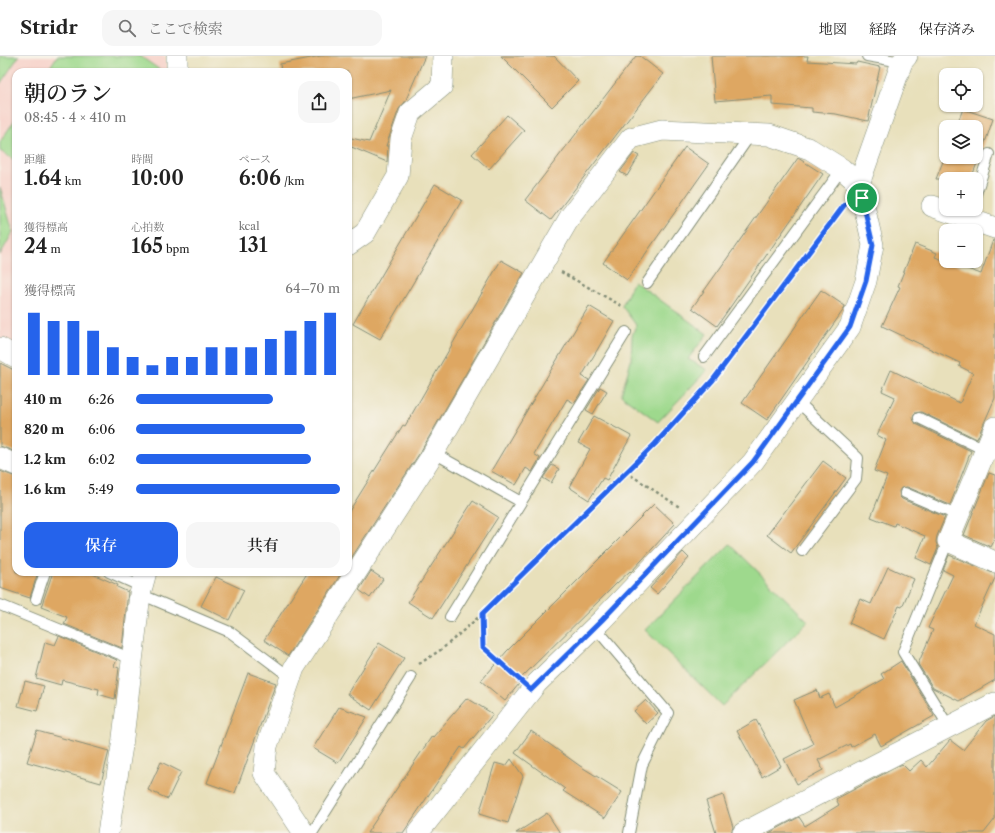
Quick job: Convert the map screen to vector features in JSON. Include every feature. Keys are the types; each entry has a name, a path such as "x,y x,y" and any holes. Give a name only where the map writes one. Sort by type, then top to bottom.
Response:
{"street":[{"path":"177,56 177,68"},
{"path":"352,242 365,233 398,176 401,139 410,113 442,86 443,56"},
{"path":"860,191 905,59"},
{"path":"304,833 264,773 267,746 290,677 294,668 434,452 570,217 631,138 662,130 769,134 810,149 842,170 860,191 873,245 866,281 850,327 753,462 595,627 531,690 418,833"},
{"path":"932,206 939,208"},
{"path":"973,216 995,228"},
{"path":"0,348 12,355"},
{"path":"995,427 990,453 958,516 948,541 995,562"},
{"path":"0,458 12,463"},
{"path":"108,833 122,746 142,584"},
{"path":"743,833 995,703"}],"lane":[{"path":"867,56 905,59"},
{"path":"647,283 751,134"},
{"path":"983,172 989,154"},
{"path":"704,357 842,170"},
{"path":"450,617 626,332"},
{"path":"797,401 858,458 856,479 802,551"},
{"path":"919,418 990,453"},
{"path":"434,452 521,502"},
{"path":"904,493 958,516"},
{"path":"948,541 903,652 949,727"},
{"path":"36,599 44,576"},
{"path":"120,576 142,584 230,632 290,677"},
{"path":"0,605 132,659"},
{"path":"595,627 668,713 642,765 629,833"},
{"path":"312,833 411,678"}],"path":[{"path":"411,678 419,664 442,649 482,614 655,444 713,380 845,204 860,191"},
{"path":"544,263 622,306"},
{"path":"626,472 673,501 697,521"},
{"path":"482,614 483,647 531,690"}],"shaded area":[{"path":"0,56 165,56 167,68 12,68 12,348 0,342"}],"green space":[{"path":"0,56 19,56 0,84"},
{"path":"57,56 140,56 157,68 50,68"},
{"path":"12,124 12,158 0,151 0,142"},
{"path":"0,187 12,229 12,234 0,255"},
{"path":"634,281 707,334 688,359 707,370 658,422 621,395 631,361 632,336 636,325 622,306"},
{"path":"730,544 808,621 722,706 645,630"}],"building":[{"path":"321,56 425,56 405,102 399,109 386,146 388,146 387,162 352,147 352,138 369,142 391,90 352,98 352,68 280,68 280,64"},
{"path":"501,56 554,56 578,81 552,107"},
{"path":"636,56 640,56 663,74 551,220 525,200"},
{"path":"711,56 808,56 807,61 856,64 857,62 880,67 868,121 836,114 812,112 812,108 772,105 772,96 715,101"},
{"path":"962,112 972,112 993,119 983,148 983,120 959,120"},
{"path":"507,115 524,130 489,169 472,154"},
{"path":"685,147 709,164 627,280 603,263"},
{"path":"634,153 639,156 627,176 620,172"},
{"path":"798,158 823,174 717,326 692,308"},
{"path":"942,164 977,164 974,172 939,172 939,179 936,179"},
{"path":"435,184 462,200 380,339 353,324"},
{"path":"993,240 995,240 995,398 977,439 921,412 915,413 913,418 916,424 971,451 950,505 907,487 901,488 899,491 902,499 945,517 937,536 936,542 938,548 931,565 916,558 925,536 895,523 894,526 871,517 887,476 874,471 886,440 877,435 895,397 882,391 891,370 960,403 973,373 959,366 960,363 882,326 900,287 898,286 915,244 937,253 935,257 939,258 939,268 965,268 981,274"},
{"path":"501,260 524,273 421,451 352,557 352,507 403,425 405,426"},
{"path":"821,290 845,306 844,309 767,420 742,403"},
{"path":"589,306 614,321 582,376 589,380 574,403 567,399 534,454 540,458 532,472 526,468 516,485 491,471"},
{"path":"0,363 12,369 12,450 0,446"},
{"path":"600,387 607,391 593,414 586,410"},
{"path":"594,416 631,436 607,480 603,478 589,500 569,487 590,449 578,443"},
{"path":"823,461 846,478 791,553 767,535"},
{"path":"552,465 559,469 551,483 543,478"},
{"path":"0,471 12,476 12,576 37,576 30,598 0,588"},
{"path":"989,473 995,475 995,539 991,547 964,535"},
{"path":"473,501 498,517 433,618 408,602"},
{"path":"654,504 675,524 631,572 630,571 616,584 517,682 519,684 505,701 481,681 507,651"},
{"path":"683,552 689,558 657,594 650,588"},
{"path":"949,555 995,574 995,578 974,624 995,634 995,680 959,701 933,688 918,664 933,630 928,628 953,575 943,570"},
{"path":"888,567 914,579 902,607 899,606 884,639 849,623 860,599 871,604"},
{"path":"371,571 383,579 370,598 359,590"},
{"path":"52,576 97,576 118,585 117,587 128,592 122,648 64,624 67,617 41,607"},
{"path":"305,576 339,576 288,656 264,640"},
{"path":"216,577 244,590 229,620 201,606"},
{"path":"59,636 117,660 114,666 119,668 115,699 98,694 99,689 62,680 61,685 36,678 45,642 55,645"},
{"path":"379,643 404,658 371,710 347,694"},
{"path":"901,661 934,716 881,746 875,734 851,747 850,744 818,760 823,770 797,784 784,759 813,744 794,700 817,690 820,698 829,694 835,707 884,679 881,674"},
{"path":"248,673 276,683 235,793 207,783"},
{"path":"25,681 44,686 37,711 18,706"},
{"path":"467,698 493,714 464,749 461,747 403,833 367,833 432,736 433,737"},
{"path":"646,700 658,713 646,724 634,711"},
{"path":"339,707 367,717 338,763 313,748"},
{"path":"995,716 995,819 984,833 769,833 799,817 805,826 839,805 836,799 902,764 909,771 921,760 927,767 950,740 963,750 986,721"},
{"path":"756,720 781,766 762,777 737,731"},
{"path":"37,731 109,751 101,783 27,762"},
{"path":"531,731 580,766 622,792 605,818 563,791 565,789 515,753"},
{"path":"511,759 523,776 508,823 479,814 495,763 506,766"},
{"path":"161,762 181,772 168,799 148,790"},
{"path":"723,795 733,827 731,833 716,833 706,801"},
{"path":"547,813 560,833 516,833 538,819"}],"route":[{"path":"862,198 873,245 866,281 850,327 753,462 602,620 537,682 531,690 483,647 482,614 655,444 713,380 845,204 862,198"}]}
